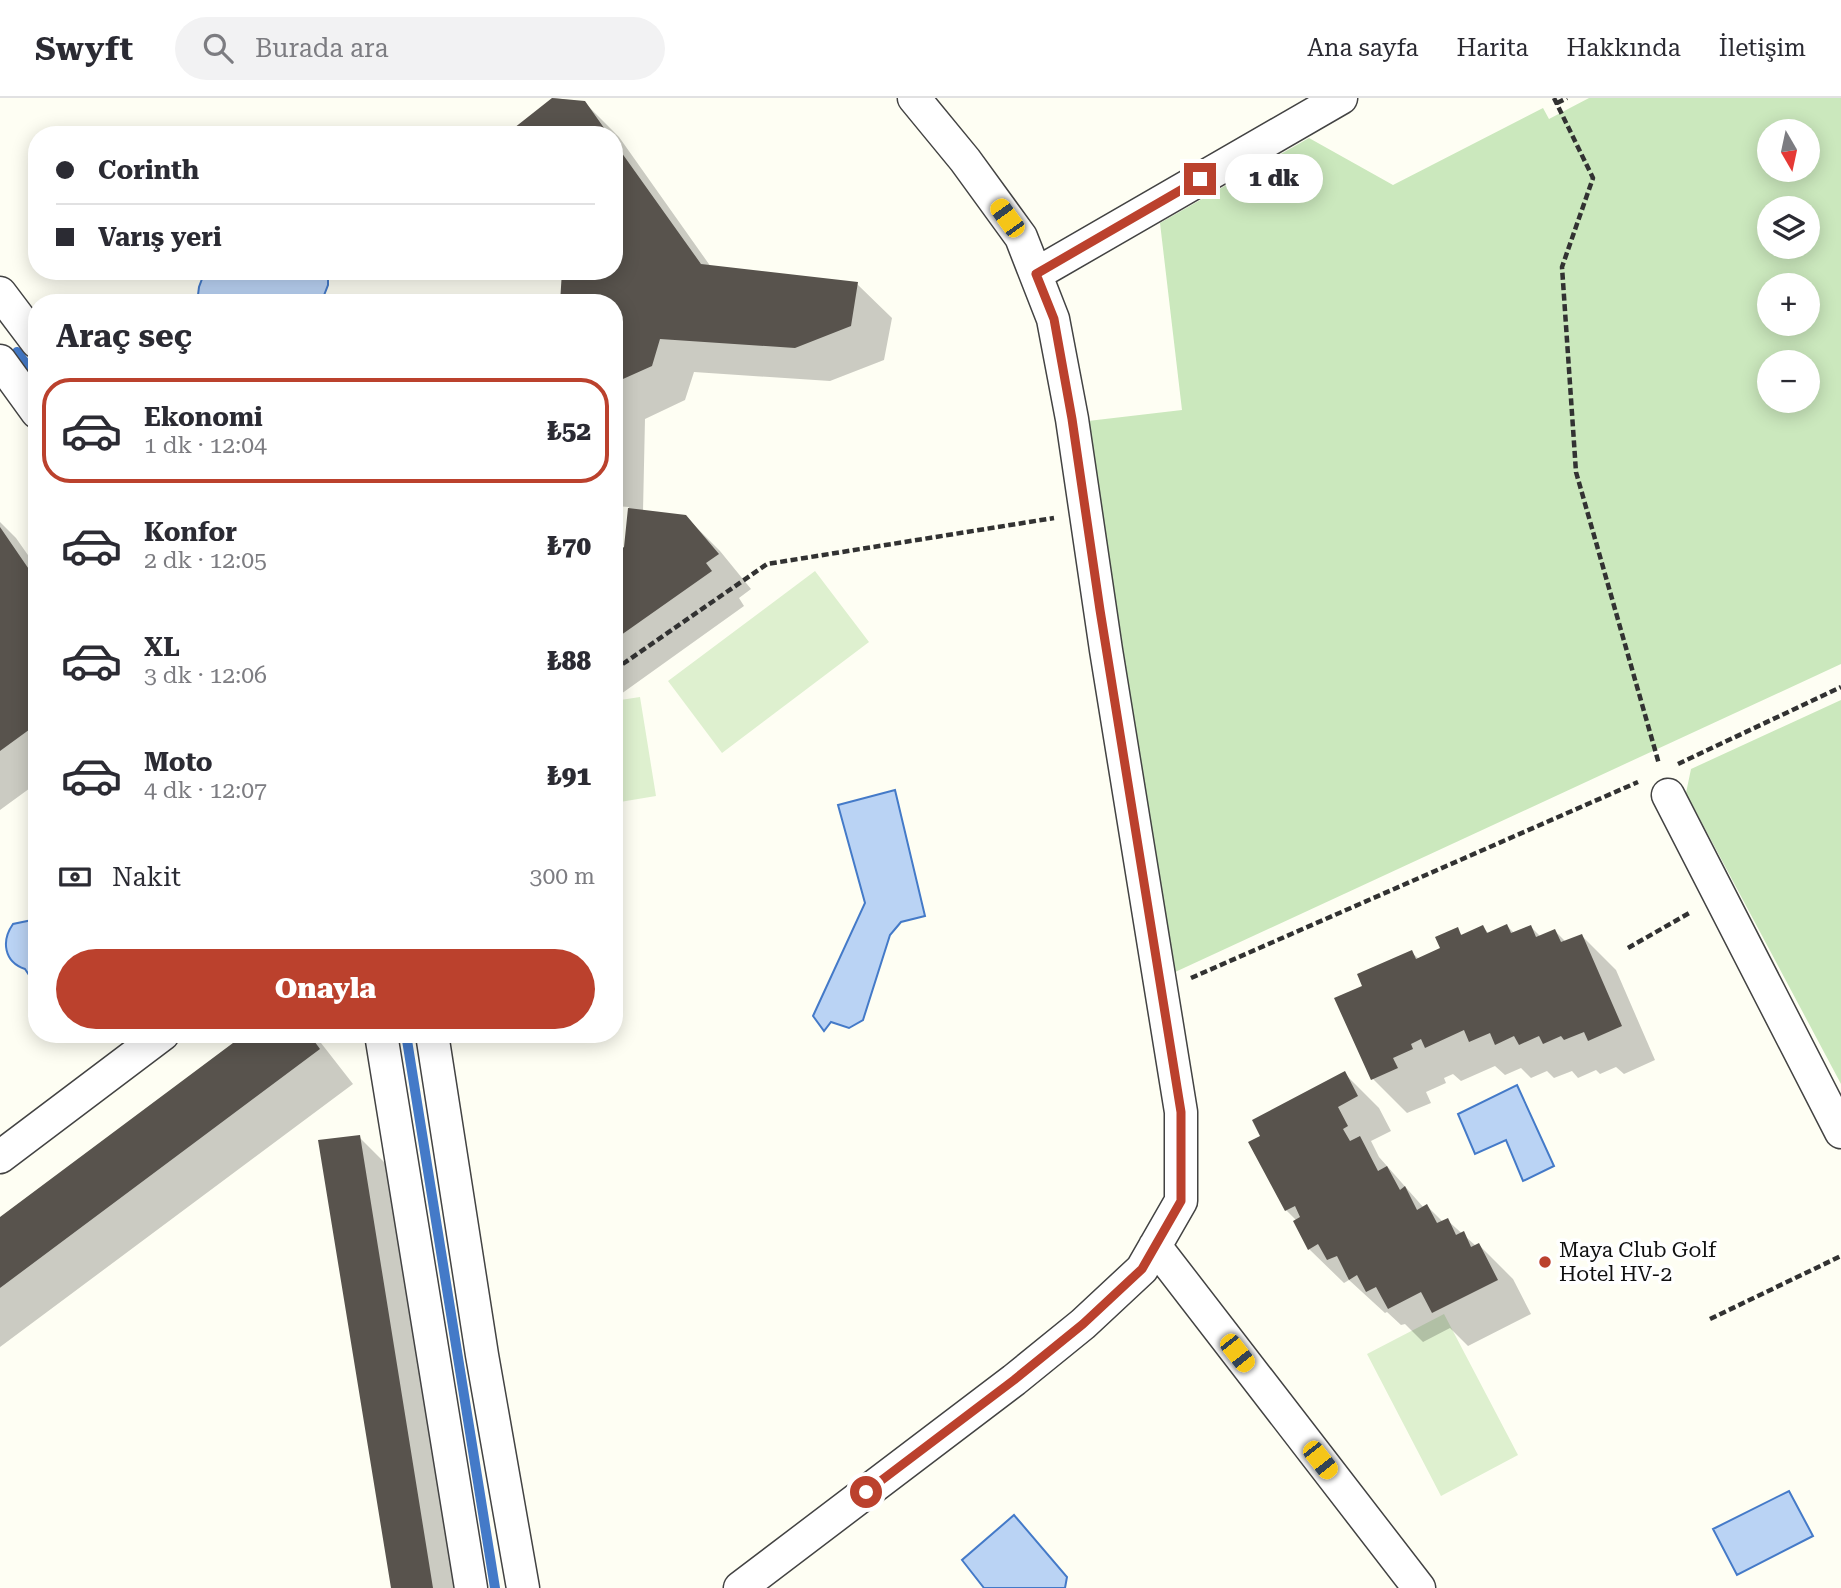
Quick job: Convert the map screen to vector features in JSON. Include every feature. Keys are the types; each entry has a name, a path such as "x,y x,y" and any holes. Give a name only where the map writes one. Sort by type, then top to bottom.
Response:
{"street":[{"path":"740,1588 1083,1324 1142,1269 1181,1201 1181,1112 1054,319 1021,237 965,160 914,98"},
{"path":"1036,274 1340,98"},
{"path":"0,293 28,330"},
{"path":"0,361 28,400"},
{"path":"1664,783 1841,1132"},
{"path":"0,1157 151,1043"},
{"path":"382,1043 471,1588"},
{"path":"433,1043 482,1355 523,1588"},
{"path":"1155,1246 1419,1588"}],"path":[{"path":"1567,98 1555,101 1593,177 1562,267 1576,471 1664,783"},
{"path":"623,664 767,564 1086,513"},
{"path":"1161,991 1664,783 1841,688"},
{"path":"1629,948 1720,896"},
{"path":"1710,1319 1841,1256"}],"green space":[{"path":"1589,98 1841,98 1841,664 1173,973 1088,421 1182,410 1160,223 1309,138 1393,185 1543,108 1549,119"},
{"path":"815,571 869,642 722,753 668,681"},
{"path":"640,697 656,796 623,802 623,700"},
{"path":"1841,700 1841,1084 1686,793 1691,769"},
{"path":"1444,1314 1518,1455 1441,1496 1367,1354"}],"water":[{"path":"202,280 328,280 324,294 198,294"},
{"path":"895,790 925,916 901,922 890,935 863,1020 849,1028 831,1022 824,1031 813,1016 865,903 838,805"},
{"path":"28,921 28,974 13,961 7,950 7,937 13,924"},
{"path":"1517,1085 1554,1166 1523,1181 1506,1140 1475,1154 1458,1114"},
{"path":"1789,1491 1813,1536 1737,1575 1713,1529"},
{"path":"1014,1515 1067,1577 1065,1588 984,1588 962,1560"}],"building":[{"path":"552,98 585,101 603,126 516,126"},
{"path":"623,155 701,264 858,282 851,326 795,348 660,339 652,366 623,379 623,294 561,294 561,280 623,280"},
{"path":"628,508 686,515 719,554 706,563 712,571 623,634 624,547"},
{"path":"0,527 28,568 28,731 0,751"},
{"path":"1507,924 1511,933 1531,925 1536,937 1555,929 1561,942 1582,934 1622,1026 1588,1041 1584,1032 1564,1040 1561,1036 1543,1044 1539,1036 1519,1045 1514,1036 1495,1045 1490,1033 1469,1042 1464,1030 1425,1048 1421,1039 1411,1044 1413,1049 1393,1058 1398,1068 1371,1080 1334,998 1362,986 1357,974 1412,950 1416,959 1440,948 1435,937 1458,927 1461,935 1483,925 1487,933"},
{"path":"233,1043 316,1043 320,1049 0,1288 0,1217"},
{"path":"1345,1071 1358,1096 1338,1107 1348,1126 1343,1129 1350,1141 1360,1136 1378,1171 1387,1166 1400,1190 1405,1186 1417,1210 1427,1204 1437,1223 1448,1218 1456,1235 1464,1231 1471,1247 1479,1243 1498,1280 1432,1313 1421,1292 1388,1309 1376,1287 1366,1292 1357,1275 1349,1280 1337,1256 1327,1260 1318,1244 1308,1250 1293,1221 1300,1217 1295,1206 1285,1211 1248,1142 1260,1136 1252,1120"},
{"path":"360,1135 433,1588 391,1588 318,1140"}],"waterway":[{"path":"17,352 28,367"},
{"path":"407,1043 495,1588"}],"place":[{"name":"Maya Club Golf Hotel HV-2","path":"1545,1262"}],"route":[{"path":"866,1492 1083,1324 1142,1269 1181,1201 1181,1112 1072,419 1054,319 1036,274 1200,179"}]}
